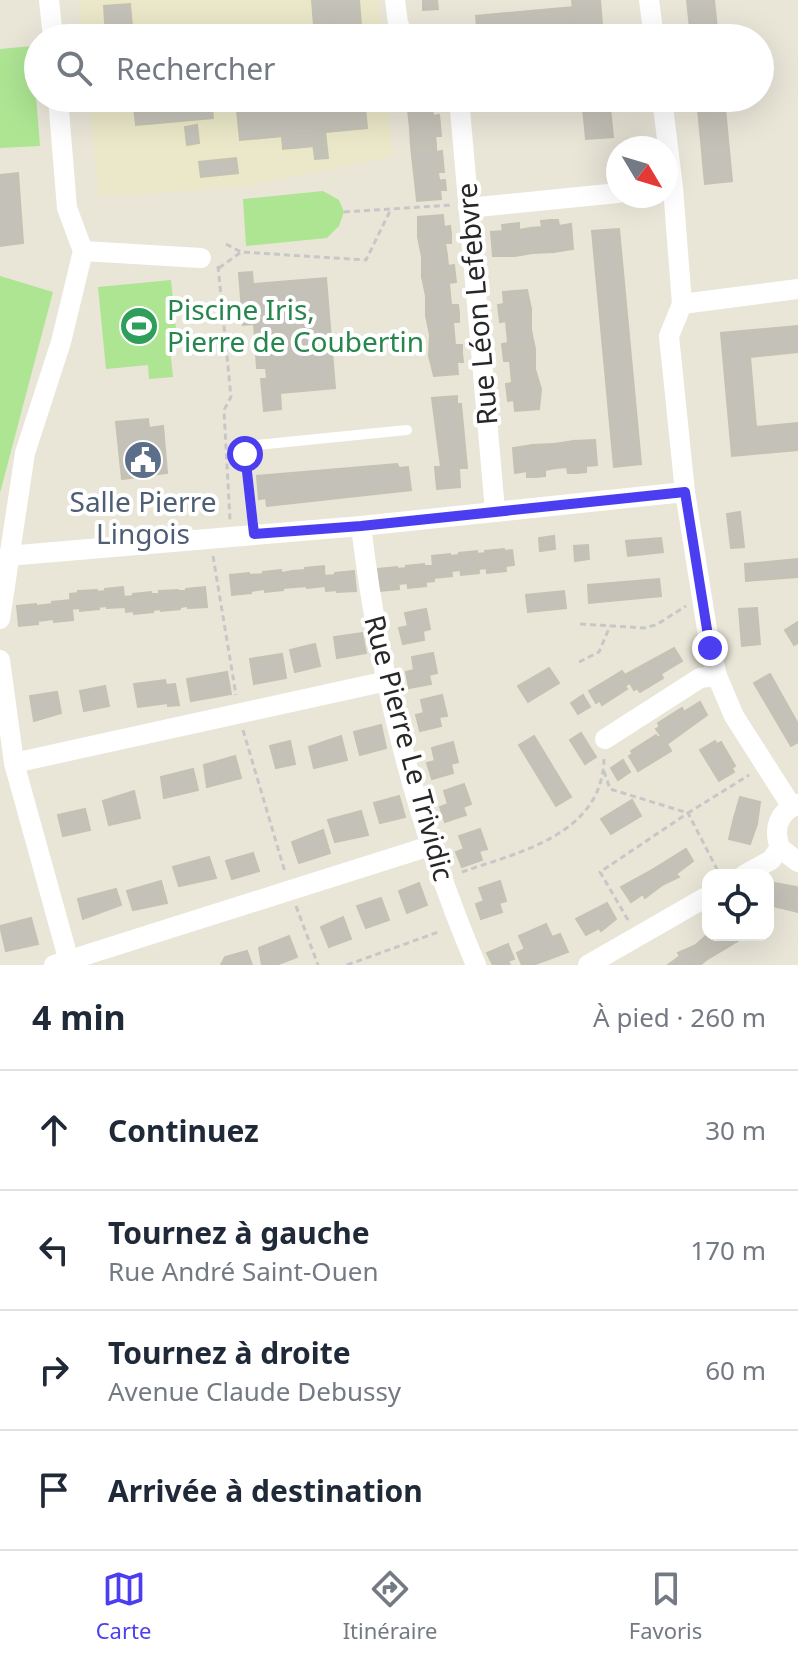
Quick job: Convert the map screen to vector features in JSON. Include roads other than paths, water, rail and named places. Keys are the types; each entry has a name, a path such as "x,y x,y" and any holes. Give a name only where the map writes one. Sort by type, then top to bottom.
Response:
{"street":[{"path":"49,0 52,24"},
{"path":"395,0 398,24"},
{"path":"649,0 652,24"},
{"path":"0,619 7,556 25,453 61,342 83,251 67,208 59,112"},
{"name":"Rue Léon Lefebvre","path":"460,112 495,511"},
{"path":"663,112 665,136"},
{"path":"468,206 606,194"},
{"path":"672,208 682,304 669,336 685,492 717,676 763,766 795,806 779,820 776,830 780,848 798,862"},
{"path":"83,251 211,260"},
{"path":"682,304 798,289"},
{"path":"7,556 361,526 685,492"},
{"name":"Rue Pierre Le Trividic","path":"361,526 370,607 430,846 476,965"},
{"path":"0,660 14,763 64,963 289,888 430,846"},
{"path":"605,739 700,678 717,676"},
{"path":"14,763 387,681"},
{"path":"755,869 771,860 780,848"},
{"path":"588,965 702,899"}],"lane":[{"path":"254,534 245,454 257,445 407,430"}],"place":[{"name":"Piscine Iris, Pierre de Coubertin","path":"139,326"},
{"name":"Salle Pierre Lingois","path":"143,460"}]}
